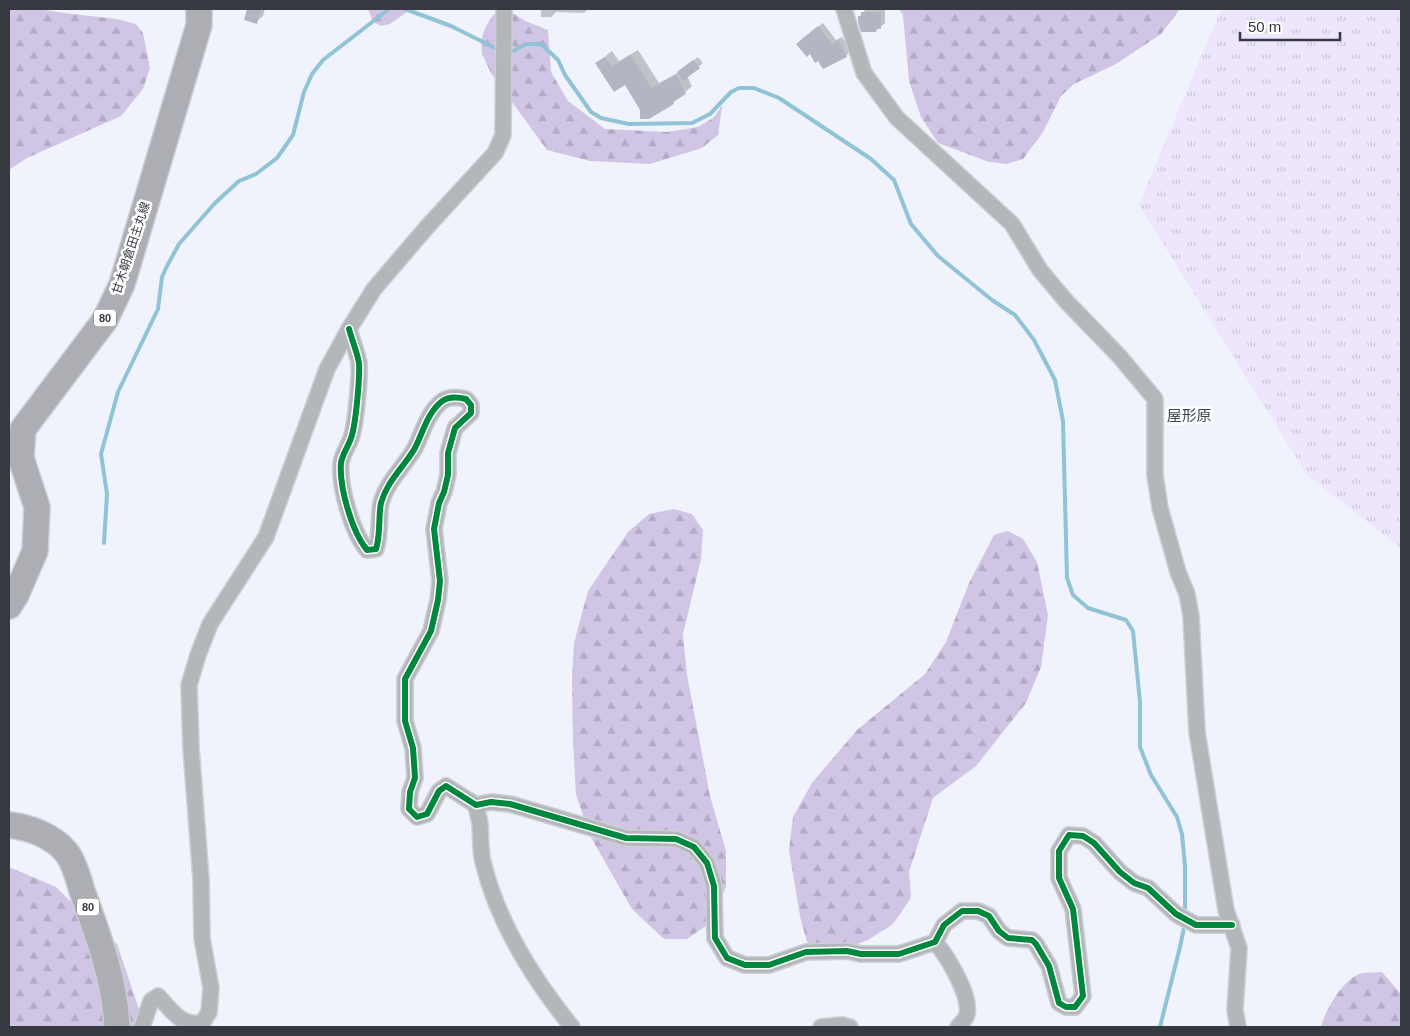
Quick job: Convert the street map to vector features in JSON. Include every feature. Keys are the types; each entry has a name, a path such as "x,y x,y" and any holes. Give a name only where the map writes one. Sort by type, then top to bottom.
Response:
{"main road":[{"name":"甘木朝倉田主丸線","path":"9,606 16,595 35,551 37,507 21,458 23,429 105,320 122,284 199,26 199,9"},
{"name":"80","path":"9,826 23,826 49,838 67,852 104,951 117,1027"}],"street":[{"path":"142,1027 151,1001 158,996 182,1020 193,1025 203,1022 209,1012 211,988 202,938 201,879 191,748 189,685 210,624 266,537 327,369 349,329 374,288 495,153 503,135 504,9"},
{"path":"844,9 864,74 897,118 1012,224 1045,277 1066,302 1120,357 1155,400 1156,475 1160,508 1178,572 1187,594 1191,616 1197,732 1225,903 1239,948 1235,1010 1238,1027"},
{"path":"349,329 359,363 357,400 352,435 341,462 343,488 350,518 359,542 366,550 376,548 380,537 381,504 388,485 414,449 428,417 442,400 457,396 466,399 471,405 471,413 455,428 448,453 448,475 434,529 440,581 431,631 404,679 405,721 413,748 415,778 410,792 409,809 417,817 427,814 439,791 446,786 476,805 491,802 510,804 626,838 676,839 694,847 707,863 714,886 715,938 727,958 745,965 769,965 806,952 847,951 861,954 899,954 935,942 944,926 962,911 978,911 988,916 999,931 1008,938 1032,940 1048,966 1059,1002 1066,1007 1075,1007 1083,996 1073,909 1059,878 1059,851 1069,835 1083,836 1094,843 1120,872 1134,883 1148,888 1176,914 1196,925 1232,925"},
{"path":"476,805 480,823 482,860 494,898 526,965 572,1027"},
{"path":"935,942 942,950 962,988 967,1003 967,1016 958,1027"},
{"path":"821,1027 842,1025 850,1027"}],"green space":[{"path":"9,9 38,9 117,19 136,24 143,33 150,68 143,89 121,116 27,158 9,170"},
{"path":"368,9 411,9 390,24 381,26 373,22"},
{"path":"899,9 1180,9 1161,34 1116,64 1074,84 1061,96 1043,132 1023,159 1007,164 989,162 938,143 921,117 909,81 903,15"},
{"path":"1221,9 1401,9 1401,548 1307,475 1139,205"},
{"path":"508,10 525,21 548,30 551,72 568,101 605,129 667,132 698,127 713,118 722,106 718,135 702,148 650,164 590,161 547,150 491,73 482,54 481,40 486,26 493,15"},
{"path":"674,509 692,514 703,530 701,559 683,634 687,675 710,796 726,851 726,887 710,923 687,939 664,939 632,909 589,834 576,794 573,741 572,680 574,643 588,591 628,532 649,514"},
{"path":"1008,531 1023,539 1037,562 1048,615 1041,667 1026,703 976,766 933,798 909,872 911,898 893,924 868,940 843,949 819,951 807,942 800,916 789,850 793,817 812,783 857,730 925,674 946,642 969,583 994,535"},
{"path":"9,867 56,887 117,944 145,1027 9,1027"},
{"path":"1382,972 1401,994 1401,1027 1321,1027 1330,1005 1341,989 1353,977 1364,973"}],"building":[{"path":"247,9 261,9 257,24 244,20"},
{"path":"861,12 881,12 881,29 876,28 876,32 861,32 858,16 861,16"},
{"path":"818,26 832,44 838,40 847,57 823,69 818,61 815,63 810,54 807,57 796,44"},
{"path":"630,55 652,88 676,75 686,94 673,102 674,104 649,119 640,119 640,110 625,85 614,92 595,63 605,57 612,67"},
{"path":"693,60 700,68 683,81 677,72"}],"waterway":[{"path":"104,543 107,494 101,454 118,392 158,309 162,277 166,268 179,244 215,203 239,181 256,174 277,158 293,135 304,92 312,74 323,60 389,9"},
{"path":"405,9 451,26 499,50"},
{"path":"508,51 513,51 526,44 541,44 558,60 565,75 591,112 601,118 629,124 692,123 710,114 731,92 739,88 754,88 779,98 871,159 894,180 911,224 938,256 992,300 1015,315 1034,340 1055,380 1063,421 1067,578 1073,595 1088,608 1126,620 1133,631 1140,702 1140,747 1151,775 1177,817 1182,834 1185,866 1185,916"},
{"path":"1160,1027 1185,923"}],"cycle path":[{"path":"349,329 359,363 359,378 353,428 341,463 341,473 344,496 352,521 361,542 367,550 376,549 381,503 387,488 411,455 432,412 441,402 450,398 466,399 471,405 471,413 455,428 448,453 448,475 439,503 434,529 440,581 431,631 405,679 405,721 413,748 415,778 410,792 409,809 417,817 427,814 439,791 446,786 476,805 491,802 510,804 626,838 676,839 694,847 707,863 714,886 715,938 727,958 745,965 769,965 806,952 847,951 861,954 899,954 935,942 944,925 962,911 978,911 989,916 999,931 1008,938 1032,940 1049,966 1059,1003 1066,1007 1075,1007 1083,996 1073,909 1059,878 1059,851 1069,835 1083,836 1094,843 1120,872 1134,883 1148,888 1176,914 1196,925 1232,925"}],"district":[{"name":"屋形原","path":"1189,416"}]}
